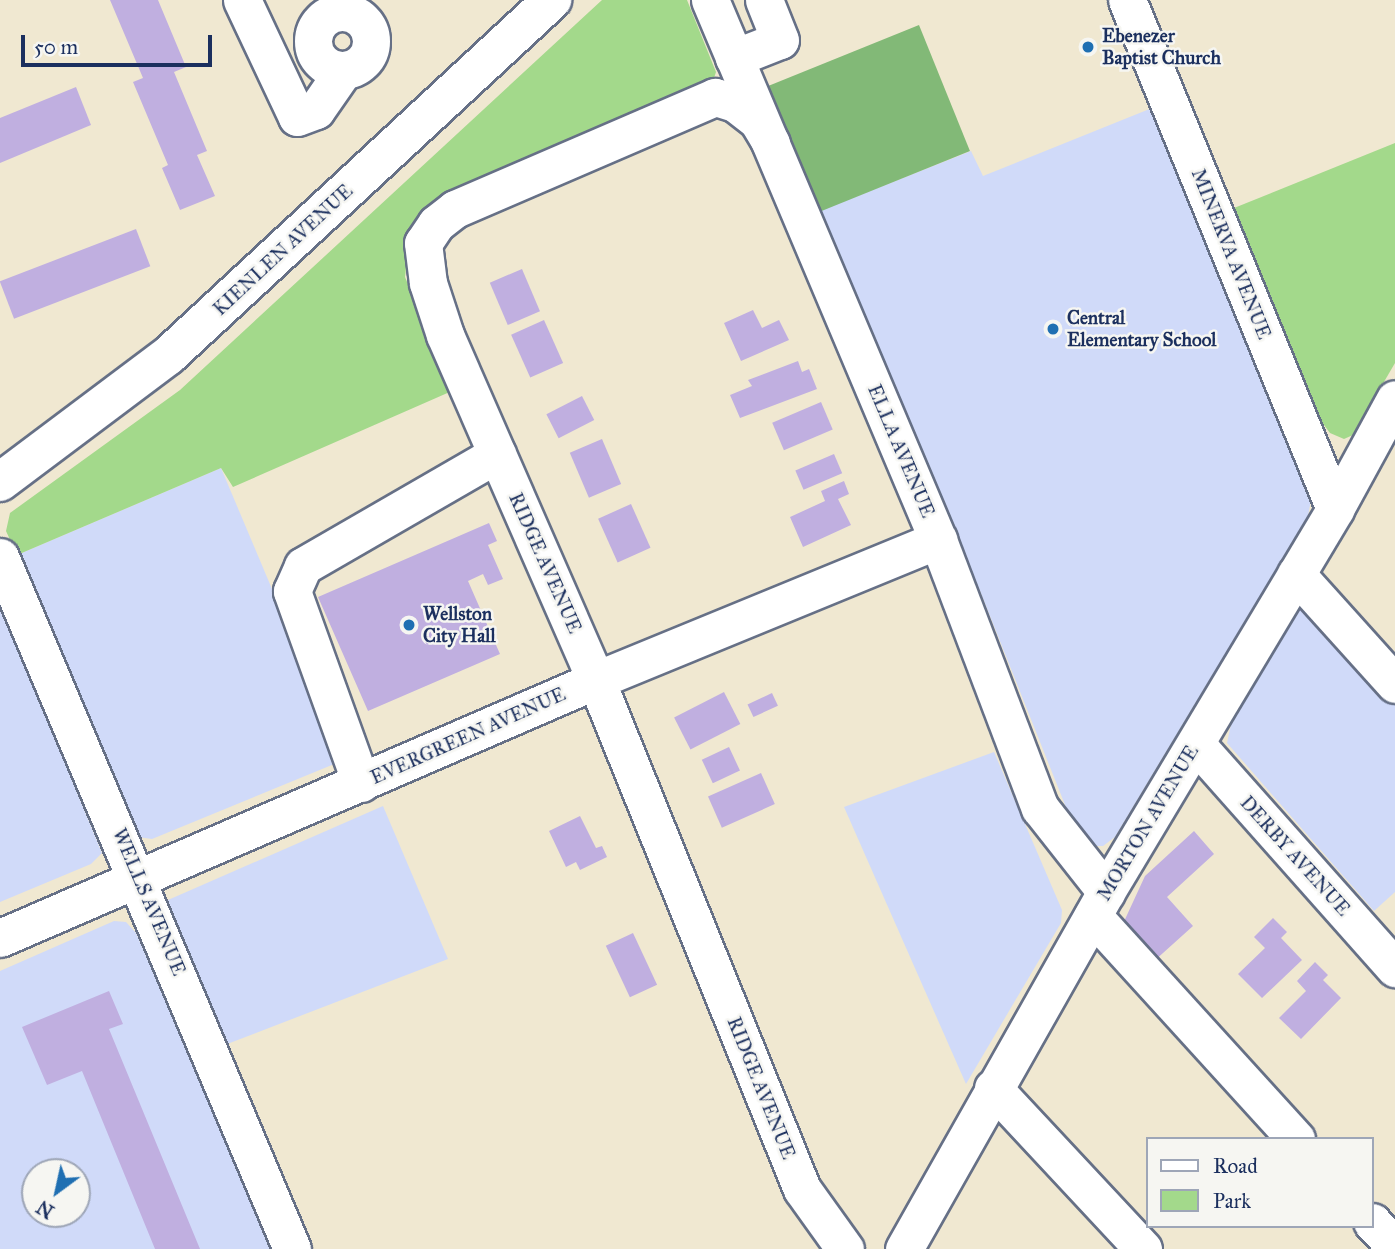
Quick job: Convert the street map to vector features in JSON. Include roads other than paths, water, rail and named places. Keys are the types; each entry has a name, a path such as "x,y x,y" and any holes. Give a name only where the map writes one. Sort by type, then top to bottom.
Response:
{"main road":[{"name":"KIENLEN AVENUE","path":"0,482 168,356 552,0"}],"street":[{"path":"242,0 297,117 316,110 343,71 362,64 368,56 369,27 344,11 317,10"},
{"name":"ELLA AVENUE","path":"710,0 938,540 1040,808 1099,904 1294,1137"},
{"path":"734,58 780,40 764,0"},
{"name":"MINERVA AVENUE","path":"1127,0 1335,509"},
{"name":"RIDGE AVENUE","path":"771,143 758,121 735,103 715,97 455,209 436,224 423,243 428,283 445,335 596,680 802,1189 845,1249"},
{"name":"MORTON AVENUE","path":"904,1249 1099,904 1335,509 1395,400"},
{"path":"361,783 292,591 303,566 497,454"},
{"name":"EVERGREEN AVENUE","path":"0,938 140,880 596,680 938,540"},
{"name":"WELLS AVENUE","path":"0,557 140,880 292,1249"},
{"path":"1296,574 1395,684"},
{"name":"DERBY AVENUE","path":"1196,744 1395,968"},
{"path":"993,1088 1143,1249"}],"place":[{"name":"Ebenezer Baptist Church","path":"1088,47"},
{"name":"Central Elementary School","path":"1053,329"},
{"name":"Wellston City Hall","path":"409,625"}]}
